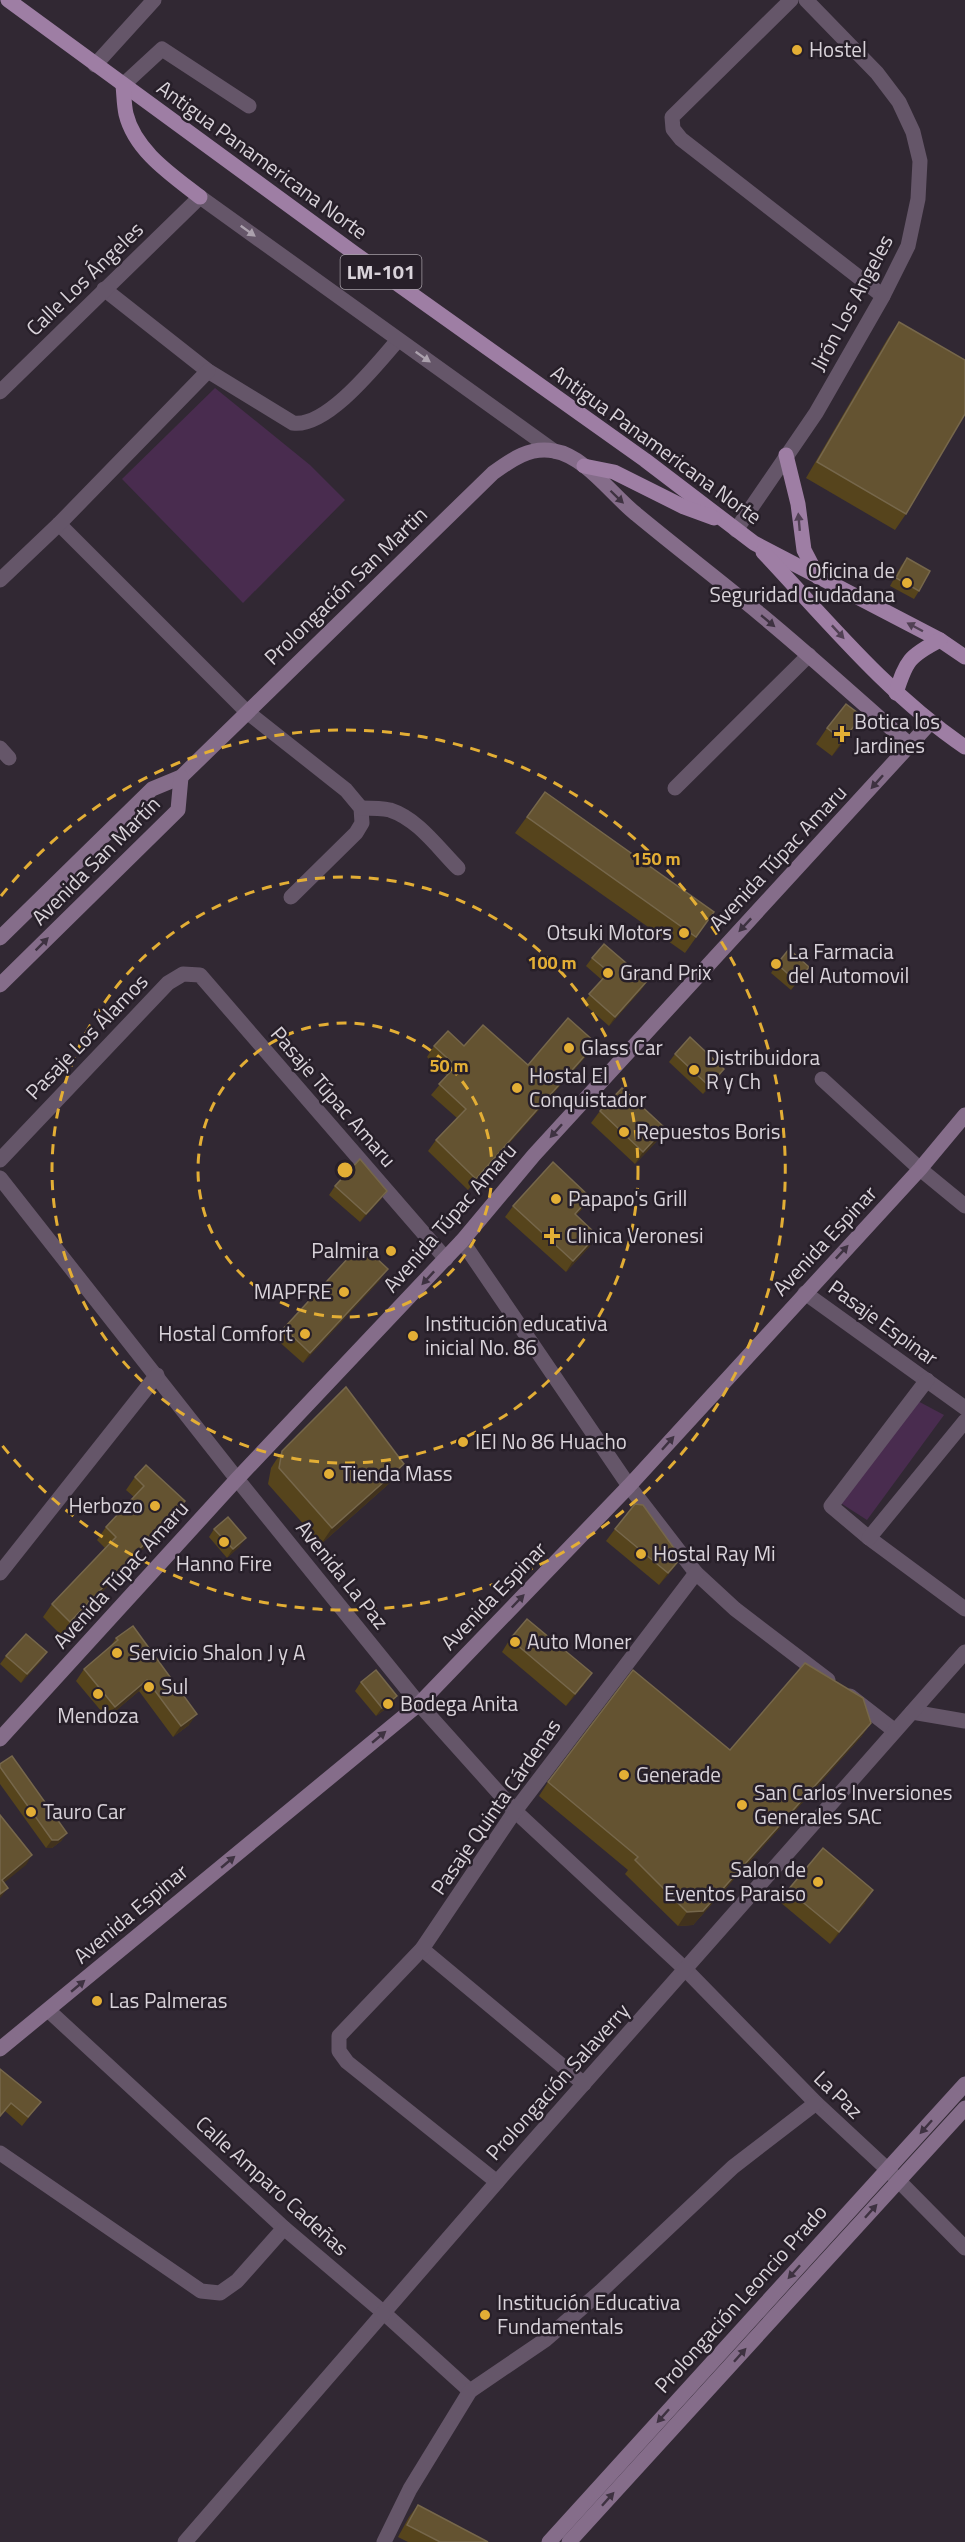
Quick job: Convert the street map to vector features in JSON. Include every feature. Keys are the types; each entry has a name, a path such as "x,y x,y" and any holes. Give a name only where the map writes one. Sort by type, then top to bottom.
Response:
{"main road":[{"name":"Antigua Panamericana Norte","path":"8,0 123,86 645,460 754,543 940,640 965,657"},
{"path":"123,86 126,114 139,140 160,166 200,197"},
{"path":"786,455 798,504 800,536 810,564 818,576"},
{"path":"584,466 614,472 684,507 731,526"},
{"name":"Antigua Panamericana Norte","path":"754,543 896,693 930,723 965,747"},
{"path":"896,693 904,666 917,652 940,640"}],"street":[{"path":"95,65 154,0"},
{"path":"791,0 672,117 673,129 681,139 883,296"},
{"name":"Jirón Los Angeles","path":"731,526 816,413 883,296 908,246 918,199 920,161 913,132 899,102 877,73 806,0"},
{"path":"123,86 162,49 249,106"},
{"path":"200,197 554,450 571,456 584,466 624,505 809,655 910,745"},
{"name":"Calle Los Ángeles","path":"0,392 200,197"},
{"path":"104,289 208,371 293,423 300,424 327,412 364,378 398,340"},
{"path":"0,580 59,524 208,371"},
{"name":"Prolongación San Martin","path":"181,777 246,711 493,473 515,457 534,450 554,450"},
{"path":"59,524 246,711 346,790 361,808 362,823 356,833 291,897"},
{"path":"675,788 809,655"},
{"name":"Avenida Túpac Amaru","path":"0,1739 237,1479 446,1259 534,1155 930,723"},
{"name":"Avenida San Martín","path":"0,938 152,789 181,777 178,810 0,985"},
{"path":"361,808 388,809 401,815 416,825 458,868"},
{"name":"Pasaje Los Álamos","path":"0,1160 168,983 183,974"},
{"name":"Pasaje Túpac Amaru","path":"183,974 200,975 446,1259"},
{"path":"822,1079 920,1169 965,1206"},
{"name":"Avenida Espinar","path":"0,2049 419,1704 629,1486 920,1169 965,1115"},
{"name":"Avenida La Paz","path":"0,1178 237,1479 419,1704 515,1811 685,1969"},
{"path":"462,1241 629,1486 696,1573 735,1609 895,1731"},
{"name":"Pasaje Espinar","path":"805,1293 965,1408"},
{"path":"0,1573 157,1375"},
{"path":"927,1380 831,1504 832,1509 869,1538 965,1609"},
{"path":"869,1538 965,1421"},
{"name":"Pasaje Quinta Cárdenas","path":"497,2182 347,2062 339,2051 339,2036 422,1949 515,1811 696,1573"},
{"name":"Prolongación Salaverry","path":"185,2542 497,2182 965,1652"},
{"path":"912,1713 965,1720"},
{"path":"422,1949 584,2084"},
{"name":"La Paz","path":"685,1969 816,2103 887,2169 965,2248"},
{"name":"Calle Amparo Cadeñas","path":"48,2010 284,2228 384,2313 470,2391"},
{"name":"Prolongación Leoncio Prado","path":"549,2542 965,2084"},
{"path":"384,2542 410,2489 470,2391 545,2340 600,2292 733,2167 816,2103"},
{"name":"Prolongación Leoncio Prado","path":"569,2542 965,2108"},
{"path":"0,2153 201,2291 220,2293 237,2281 284,2228"}],"shaded area":[{"path":"215,388 310,465 345,500 243,603 122,479"},
{"path":"914,1399 944,1415 867,1520 839,1502"}],"building":[{"path":"899,322 965,360 965,414 906,514 817,462"},
{"path":"907,558 930,571 919,591 896,578"},
{"path":"846,704 862,716 843,740 827,728"},
{"path":"545,792 714,912 696,937 527,817"},
{"path":"604,944 647,981 615,1017 589,994 609,972 592,958"},
{"path":"789,949 809,967 797,982 777,964"},
{"path":"568,1018 596,1043 476,1179 436,1140 466,1109 439,1084 456,1066 434,1046 448,1031 464,1046 483,1025 528,1065"},
{"path":"690,1037 724,1069 709,1086 675,1054"},
{"path":"622,1088 665,1128 643,1152 600,1111"},
{"path":"360,1159 387,1191 366,1214 335,1186"},
{"path":"553,1162 590,1197 575,1214 597,1235 573,1261 513,1206"},
{"path":"361,1244 388,1269 310,1353 284,1328"},
{"name":"Tienda Mass","path":"346,1387 404,1464 332,1528 279,1468 282,1451"},
{"path":"146,1465 185,1501 70,1622 52,1604 116,1537 106,1527 144,1486 135,1477"},
{"path":"635,1504 643,1505 681,1558 668,1573 615,1529"},
{"path":"228,1517 246,1538 233,1549 214,1529"},
{"path":"527,1619 592,1673 575,1694 510,1639"},
{"path":"133,1626 197,1714 181,1726 147,1680 115,1707 84,1669 118,1640 116,1638"},
{"path":"26,1634 47,1652 27,1674 6,1656"},
{"path":"805,1663 863,1698 871,1723 703,1911 687,1912 635,1860 638,1857 548,1782 633,1670 730,1750"},
{"path":"376,1670 397,1696 382,1708 361,1682"},
{"path":"12,1756 67,1833 58,1840 52,1840 0,1767 0,1764"},
{"path":"0,1815 32,1855 2,1880 8,1888 0,1894"},
{"name":"Salon de Eventos Paraiso","path":"823,1848 873,1890 839,1932 788,1890"},
{"path":"0,2069 41,2102 28,2117 11,2103 0,2116"},
{"path":"418,2505 488,2542 440,2542 407,2525"}],"place":[{"name":"Hostel","path":"797,50"},
{"name":"Oficina de Seguridad Ciudadana","path":"907,583"},
{"name":"Botica los Jardines","path":"842,734"},
{"name":"Otsuki Motors","path":"684,933"},
{"name":"La Farmacia del Automovil","path":"776,964"},
{"name":"Grand Prix","path":"608,973"},
{"name":"Glass Car","path":"569,1048"},
{"name":"Distribuidora R y Ch","path":"694,1070"},
{"name":"Hostal El Conquistador","path":"517,1088"},
{"name":"Repuestos Boris","path":"624,1132"},
{"name":"Papapo's Grill","path":"556,1199"},
{"name":"Clinica Veronesi","path":"552,1236"},
{"name":"Palmira","path":"391,1251"},
{"name":"MAPFRE","path":"344,1292"},
{"name":"Hostal Comfort","path":"305,1334"},
{"name":"Institución educativa inicial No. 86","path":"413,1336"},
{"name":"IEI No 86 Huacho","path":"463,1442"},
{"name":"Tienda Mass","path":"329,1474"},
{"name":"Herbozo","path":"155,1506"},
{"name":"Hanno Fire","path":"224,1542"},
{"name":"Hostal Ray Mi","path":"641,1554"},
{"name":"Auto Moner","path":"515,1642"},
{"name":"Servicio Shalon J y A","path":"117,1653"},
{"name":"Sul","path":"149,1687"},
{"name":"Mendoza","path":"98,1694"},
{"name":"Bodega Anita","path":"388,1704"},
{"name":"Generade","path":"624,1775"},
{"name":"San Carlos Inversiones Generales SAC","path":"742,1805"},
{"name":"Tauro Car","path":"31,1812"},
{"name":"Salon de Eventos Paraiso","path":"818,1882"},
{"name":"Las Palmeras","path":"97,2001"},
{"name":"Institución Educativa Fundamentals","path":"485,2315"}]}
